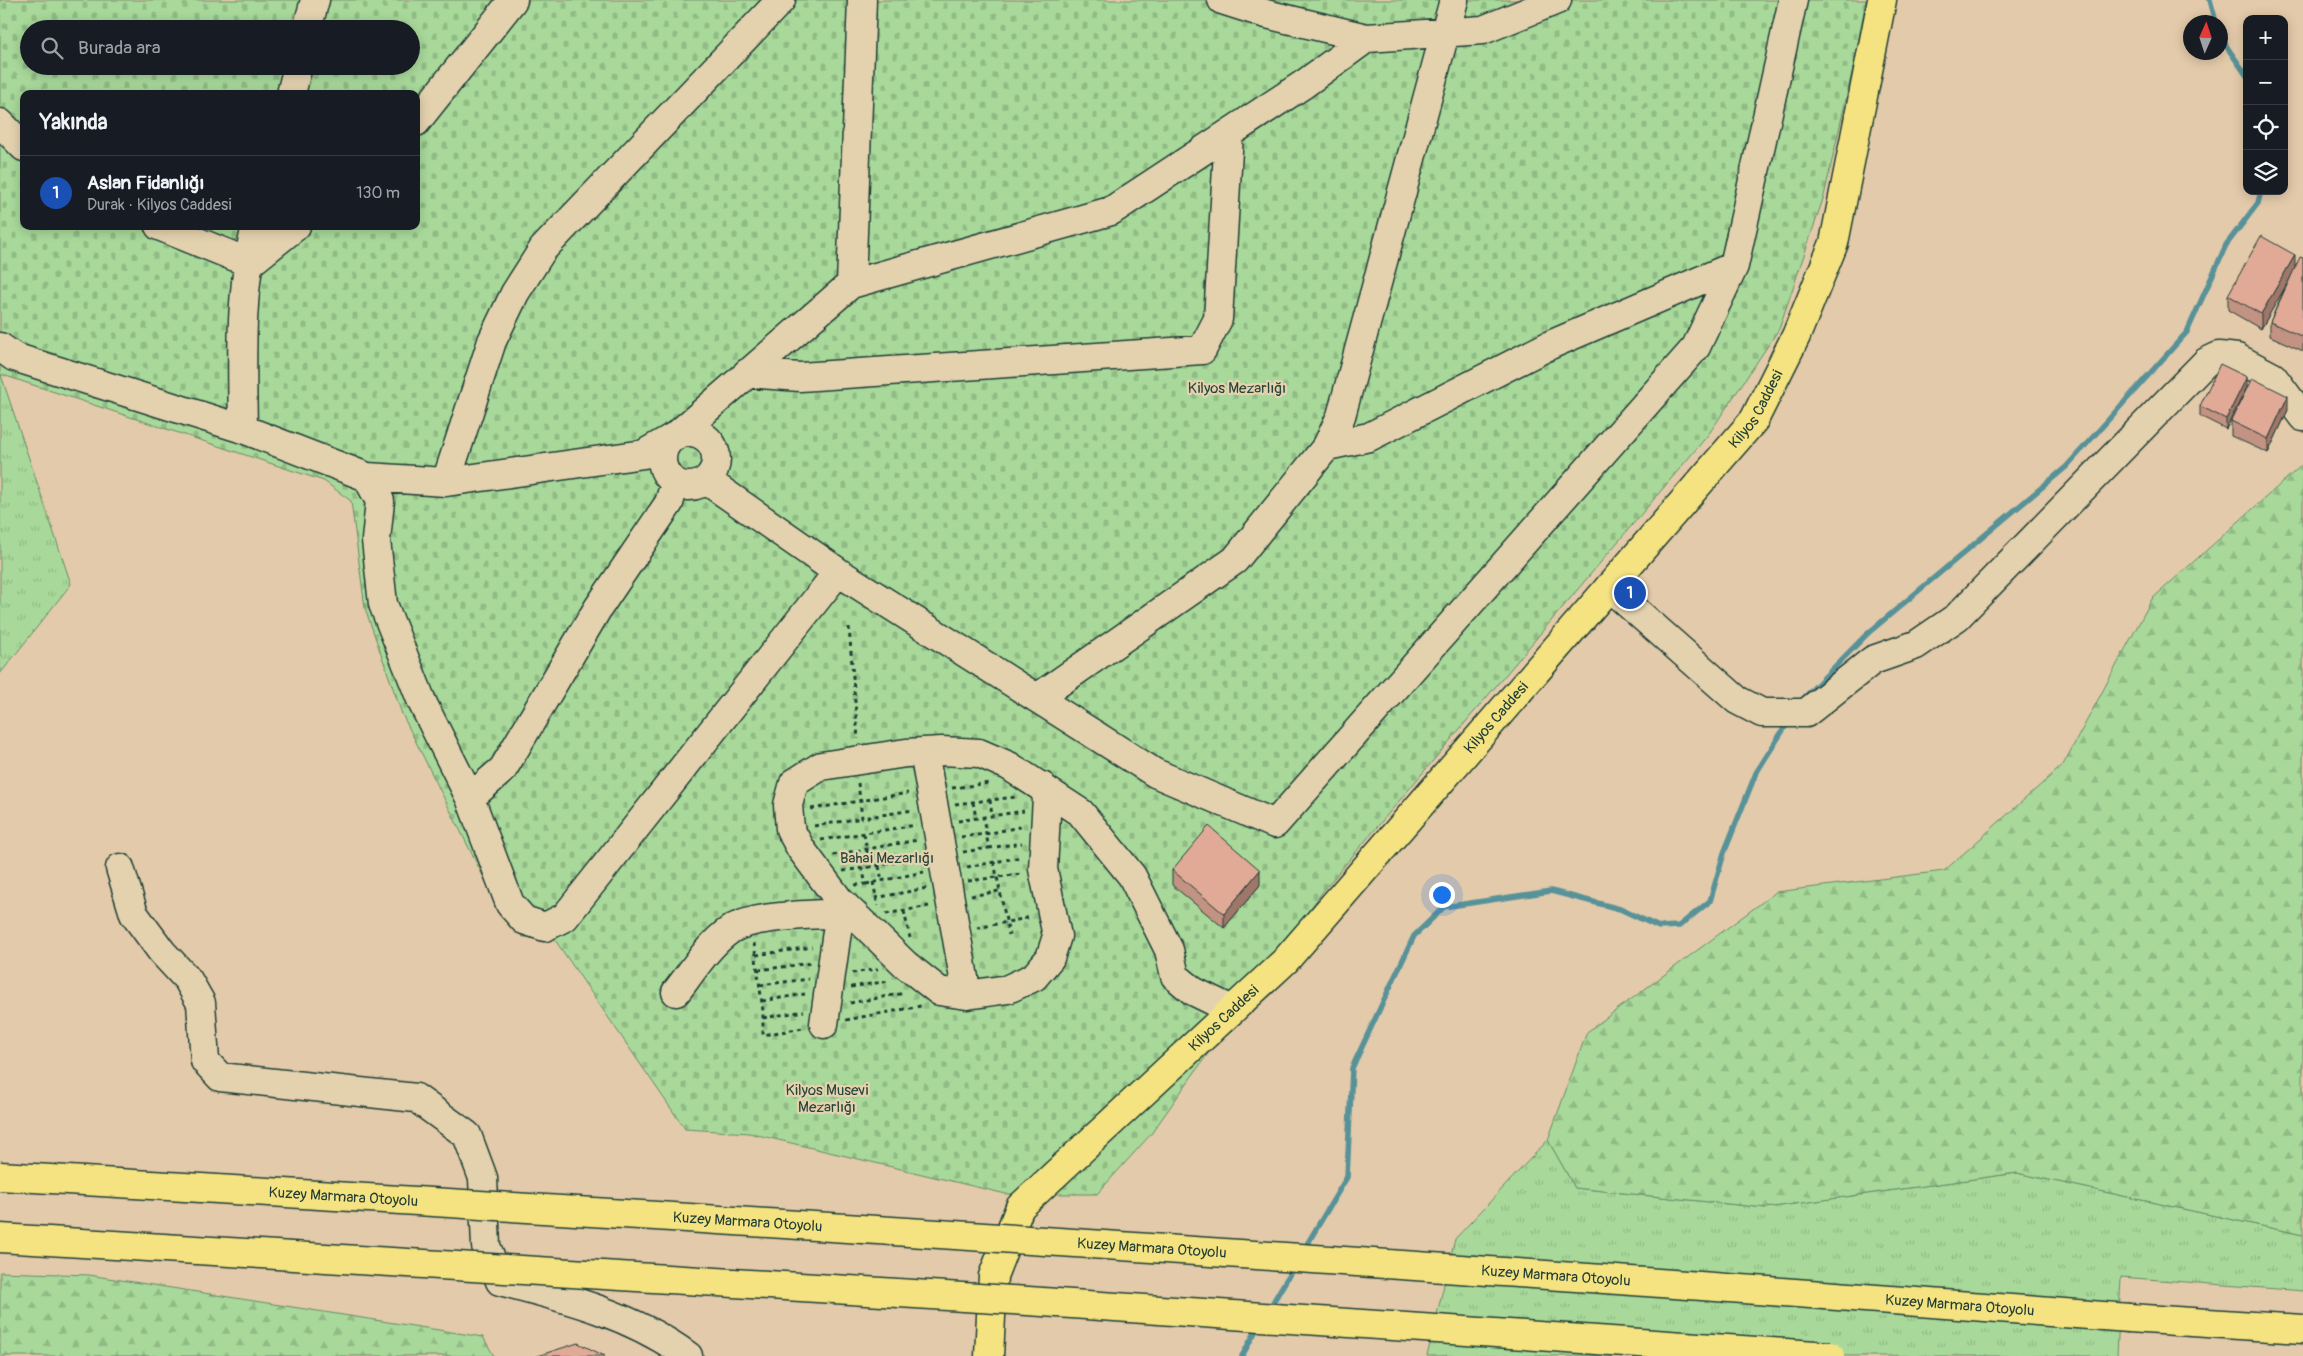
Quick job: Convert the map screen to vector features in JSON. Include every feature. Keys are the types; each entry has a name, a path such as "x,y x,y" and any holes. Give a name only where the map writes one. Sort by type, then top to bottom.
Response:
{"main road":[{"name":"Kilyos Caddesi","path":"989,1356 993,1276 1020,1207 1285,961 1754,420 1796,336 1834,243 1882,0"},
{"name":"Kuzey Marmara Otoyolu","path":"0,1176 1045,1240 1587,1276 2303,1330"},
{"path":"0,1238 1048,1302 1830,1356"}],"street":[{"path":"309,20 315,0"},
{"path":"420,117 514,0"},
{"path":"446,482 492,340 515,293 543,249 781,0"},
{"path":"851,284 862,0"},
{"path":"1222,0 1266,14 1366,38 1483,30 1557,0"},
{"path":"1037,698 1235,560 1327,446 1341,416 1447,33 1454,0"},
{"path":"706,480 838,572 1155,773 1275,824 1696,347 1734,266 1793,0"},
{"path":"0,347 14,357 243,429 367,477 446,482 644,454 677,435 687,432 704,437 711,444 716,460 713,470 706,480 695,486 675,483 666,475 661,456 665,447 677,435 747,373 851,284 1111,211 1304,84 1366,38"},
{"path":"292,90 296,75"},
{"path":"0,123 20,143"},
{"path":"747,373 800,377 1202,350 1218,320 1229,134"},
{"path":"169,230 250,263"},
{"path":"243,429 242,342 255,230"},
{"path":"250,263 291,230"},
{"path":"1327,446 1369,437 1550,345 1734,266"},
{"path":"1609,588 1737,700 1762,713 1806,713 1873,660 1916,645 1957,617 2206,362 2219,356 2237,358 2273,377 2303,417"},
{"path":"367,477 380,501 376,540 383,604 422,702 470,798 510,904 524,920 545,928 565,917 838,572"},
{"path":"470,798 503,769 598,608 669,503 675,483"},
{"path":"915,752 966,995"},
{"path":"915,752 978,753 1009,766 1037,817 1043,869 1057,936 1050,958 1034,977 1008,989 966,995 939,991 906,965 842,907 796,836 788,805 794,783 821,766 915,752"},
{"path":"1037,817 1081,813 1132,876 1168,950 1175,976 1193,991 1232,1010"},
{"path":"120,868 134,914 162,952 188,980 201,1002 205,1061 220,1077 416,1098 467,1135 482,1178 486,1246 500,1282 615,1314 676,1347 688,1356"},
{"path":"824,1024 842,907"},
{"path":"676,992 708,952 730,930 756,921 842,907"}],"path":[{"path":"849,627 862,818"},
{"path":"796,836 860,801 911,793 915,752"},
{"path":"990,800 992,816"},
{"path":"954,804 990,800 1037,817"},
{"path":"796,836 862,818 914,810 912,801"},
{"path":"974,802 976,818"},
{"path":"957,821 1028,811 1037,817"},
{"path":"983,817 989,848"},
{"path":"960,837 986,834 1037,817"},
{"path":"963,852 989,848 1037,817"},
{"path":"796,836 864,834 916,825"},
{"path":"864,834 870,868 922,857"},
{"path":"796,836 867,850 919,839"},
{"path":"966,868 1028,856"},
{"path":"994,862 1009,934"},
{"path":"879,866 882,880"},
{"path":"866,884 925,872"},
{"path":"968,881 1031,872"},
{"path":"873,882 879,915 931,906"},
{"path":"842,907 928,888"},
{"path":"971,896 1000,891"},
{"path":"904,910 912,946"},
{"path":"976,928 1037,916"},
{"path":"756,955 835,944"}],"green space":[{"name":"Kilyos Mezarlığı","path":"0,0 1866,0 1855,59 1824,196 1779,329 1708,435 1323,891 1151,1134 1097,1194 1006,1194 749,1133 685,1129 553,937 523,937 504,918 402,714 365,608 351,501 324,481 0,374"},
{"path":"1,375 71,584 0,674 0,379"},
{"path":"2303,464 2303,1235 2017,1173 1766,1208 1575,1188 1548,1140 1587,1032 1776,892 1944,871 2063,765 2152,599"},
{"path":"1548,1140 1575,1188 1766,1208 2017,1173 2303,1235 2303,1291 2121,1277 2117,1356 1427,1356 1455,1239"},
{"path":"0,1272 89,1275 483,1337 494,1356 0,1356"}],"building":[{"path":"2261,236 2295,255 2261,314 2228,295"},
{"path":"2300,257 2303,258 2303,337 2270,322"},
{"path":"2220,364 2247,377 2226,419 2200,406"},
{"path":"2252,378 2288,396 2268,439 2231,421"},
{"path":"1209,826 1260,870 1224,914 1172,870"},
{"path":"578,1343 605,1356 537,1356"}],"waterway":[{"path":"2210,0 2214,15"},
{"path":"2228,49 2243,70"},
{"path":"1803,699 1867,634 2066,467 2187,332 2226,245 2258,203 2260,195"},
{"path":"1303,1251 1347,1177 1352,1068 1414,936 1444,907 1551,891 1620,909 1659,927 1679,926 1710,901 1724,853 1756,773 1785,727"},
{"path":"1269,1309 1295,1265"},
{"path":"1242,1356 1259,1325"}],"place":[{"name":"Aslan Fidanlığı","path":"1630,593"}],"park label":[{"name":"Bahai Mezarlığı","path":"887,858"},
{"name":"Kilyos Musevi Mezarlığı","path":"827,1098"}]}
